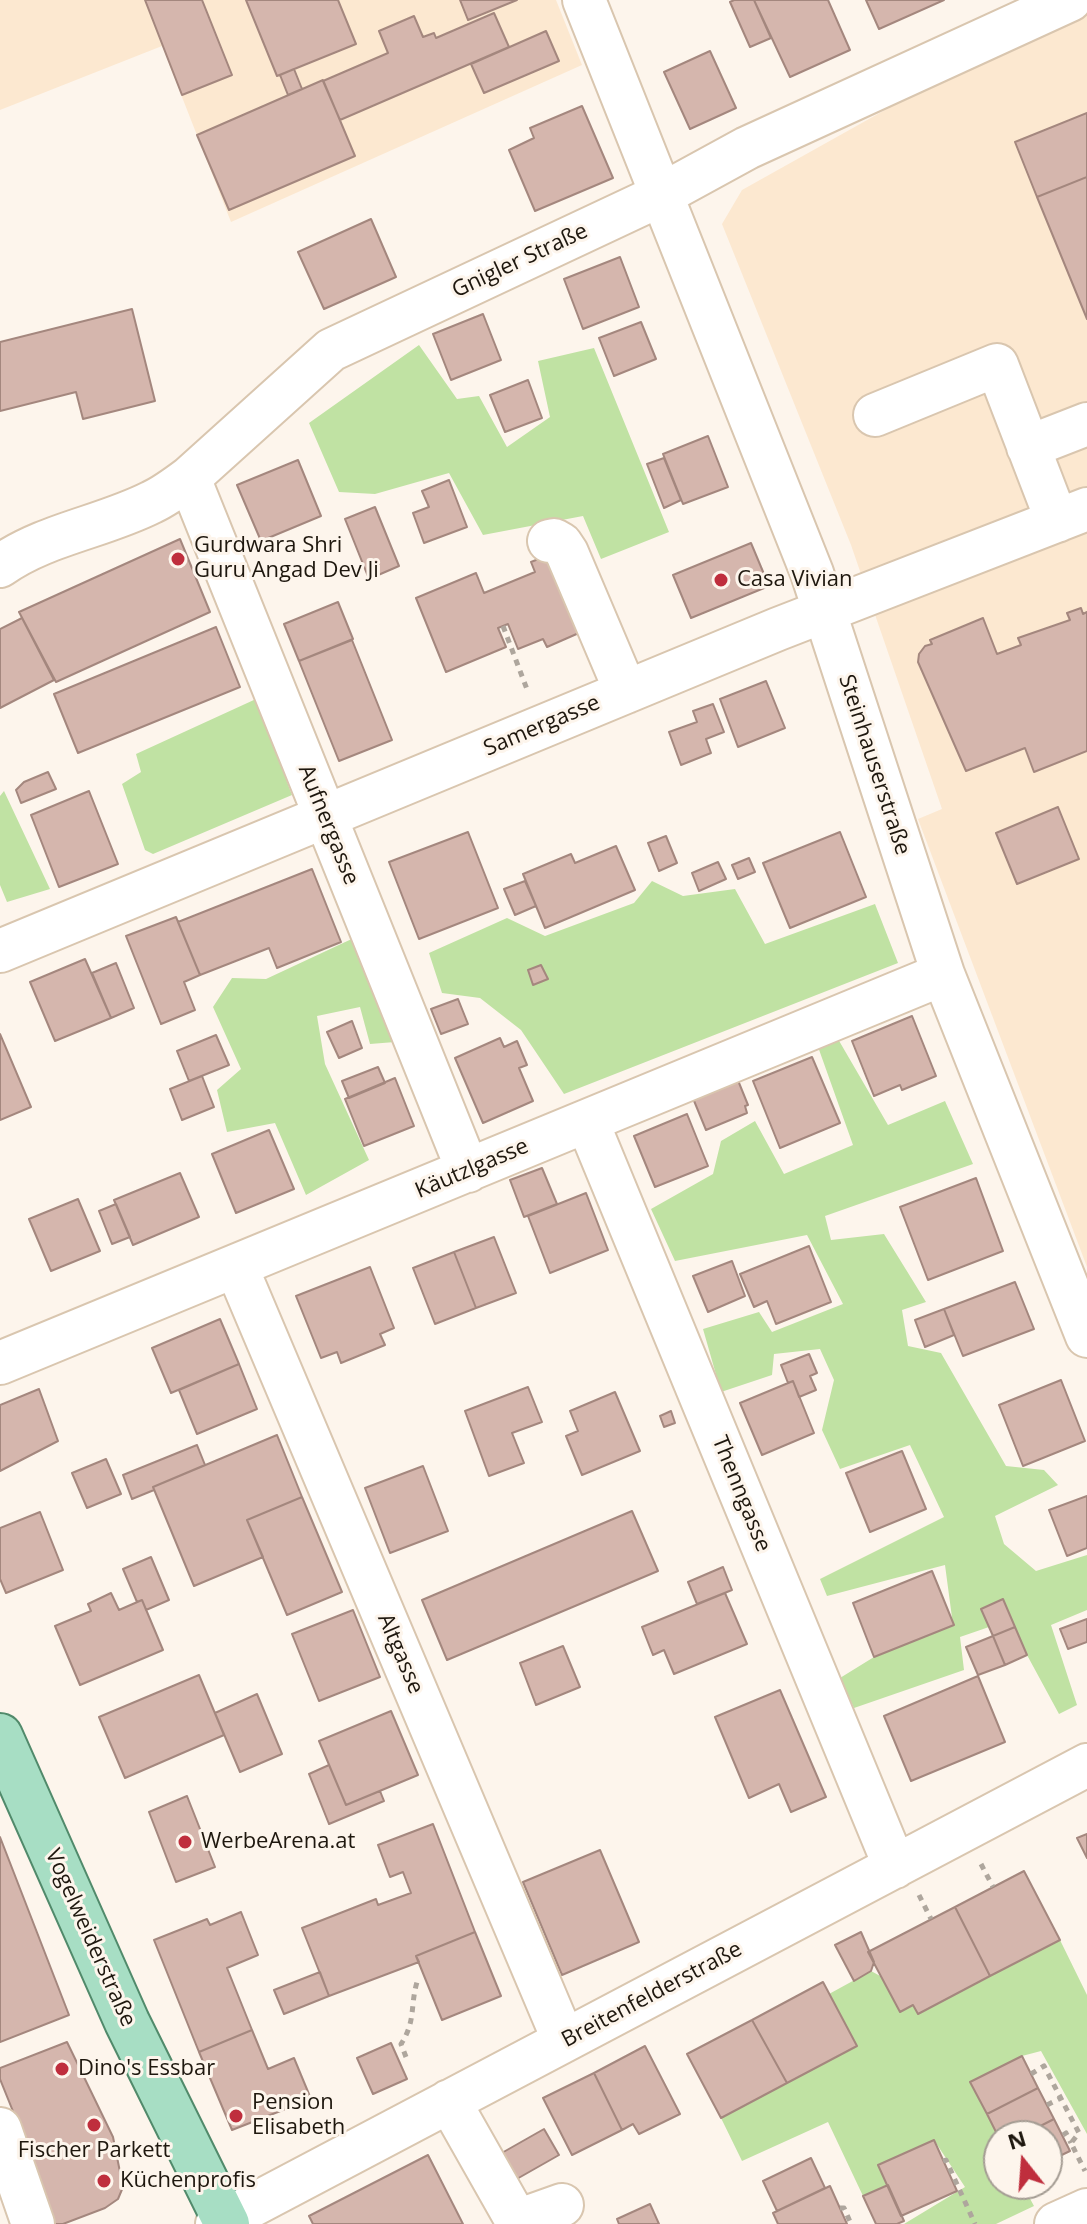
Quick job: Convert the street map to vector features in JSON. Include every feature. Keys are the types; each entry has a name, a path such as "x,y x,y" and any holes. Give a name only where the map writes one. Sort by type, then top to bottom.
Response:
{"main road":[{"name":"Vogelweiderstraße","path":"0,1736 127,2022 223,2223"}],"street":[{"name":"Steinhauserstraße","path":"584,0 826,612 943,974 1079,1292 1087,1336"},
{"name":"Gnigler Straße","path":"0,566 33,548 150,504 189,478 331,350 661,195 747,148 1070,0"},
{"path":"875,415 997,365 1028,447 1072,515"},
{"path":"1028,447 1087,424"},
{"name":"Aufnergasse","path":"189,478 468,1171"},
{"name":"Samergasse","path":"0,951 778,629 1072,515"},
{"path":"549,541 561,544 567,553 626,692"},
{"name":"Käutzlgasse","path":"0,1363 943,974"},
{"name":"Thenngasse","path":"587,1121 895,1867"},
{"name":"Altgasse","path":"236,1266 564,2041"},
{"name":"Breitenfelderstraße","path":"223,2223 1087,1765"},
{"path":"449,2101 517,2221 562,2205"},
{"path":"0,2129 33,2224"},
{"path":"0,2202 8,2224"},
{"path":"1056,2224 1087,2210"}],"path":[{"path":"503,626 533,704"},
{"path":"982,1867 993,1887"},
{"path":"921,1900 931,1919"},
{"path":"406,2057 401,2044 413,2019 417,1982"},
{"path":"1031,2074 1044,2066 1079,2133 1071,2143"},
{"path":"1047,2105 1061,2098"},
{"path":"1063,2135 1066,2133 1087,2176"},
{"path":"943,2161 946,2160 975,2224"},
{"path":"840,2208 844,2208 851,2224"}],"shaded area":[{"path":"0,0 556,0 582,65 231,222 162,46 0,110"},
{"path":"1087,4 1087,1267 918,819 942,809 851,545 722,224 742,190 1003,44"}],"green space":[{"path":"419,345 457,399 479,396 507,447 550,417 538,361 594,348 669,532 601,559 583,516 483,535 449,473 375,494 339,492 309,423"},
{"path":"256,699 292,795 153,854 145,850 122,784 141,772 136,754"},
{"path":"4,791 50,889 7,902 0,885 0,796"},
{"path":"652,881 683,896 735,889 765,944 875,904 898,963 564,1094 521,1030 480,998 442,993 429,953 507,918 545,936 634,903"},
{"path":"356,937 395,1042 370,1044 360,1007 317,1016 325,1064 369,1160 306,1195 275,1123 227,1132 217,1090 241,1069 213,1007 232,978 266,979"},
{"path":"838,1039 888,1125 945,1101 973,1164 825,1216 831,1240 884,1234 926,1302 902,1310 908,1346 941,1353 1006,1466 1044,1470 1058,1485 995,1516 1004,1544 1036,1571 1087,1555 1087,1610 1051,1625 1077,1705 1059,1714 1027,1655 1003,1599 981,1609 989,1627 960,1637 964,1670 854,1708 840,1678 874,1657 953,1625 945,1565 827,1596 820,1579 944,1517 910,1445 840,1469 822,1430 834,1380 820,1349 774,1354 772,1375 721,1392 703,1329 759,1312 772,1332 843,1304 807,1235 675,1261 651,1209 713,1174 721,1141 755,1121 784,1174 853,1145 817,1044"},
{"path":"1060,1940 1087,1995 1087,2134 1041,2051 1022,2056 970,2082 990,2120 983,2120 983,2200 1031,2200 1034,2206 996,2224 904,2224 965,2187 934,2140 879,2165 888,2185 863,2196 828,2122 742,2161 721,2118 857,2046 829,1994 871,1971 882,1977 900,2012 913,2005 918,2013"}],"building":[{"path":"145,0 202,0 232,75 182,95"},
{"path":"246,0 338,0 356,44 277,76"},
{"path":"460,0 517,0 468,20"},
{"path":"754,0 771,38 750,47 730,2"},
{"path":"754,0 828,0 850,50 790,77"},
{"path":"866,0 944,0 879,29"},
{"path":"494,13 509,47 340,120 323,81 388,53 379,31 414,16 423,37 434,33 436,38"},
{"path":"546,31 559,61 484,93 471,64"},
{"path":"710,51 736,108 690,129 664,72"},
{"path":"294,69 302,89 288,95 280,75"},
{"path":"323,80 355,156 229,210 197,135"},
{"path":"582,106 613,178 535,211 509,150 534,138 530,128"},
{"path":"1087,113 1087,177 1037,197 1015,142"},
{"path":"1087,177 1087,319 1037,197"},
{"path":"371,219 396,277 324,309 298,252"},
{"path":"620,257 639,307 583,329 564,279"},
{"path":"132,309 155,401 83,419 76,392 0,411 0,342"},
{"path":"483,314 501,360 451,380 433,334"},
{"path":"641,322 656,359 614,376 599,338"},
{"path":"528,380 542,418 505,432 490,395"},
{"path":"708,436 728,487 683,504 663,454"},
{"path":"664,458 681,500 664,508 647,464"},
{"path":"298,460 321,516 261,541 237,485"},
{"path":"449,480 467,527 424,543 413,513 429,507 422,491"},
{"path":"375,507 399,566 369,579 345,519"},
{"path":"180,539 210,612 56,682 19,612"},
{"name":"Casa Vivian","path":"751,543 769,586 691,618 673,575"},
{"path":"556,552 588,629 547,647 543,639 518,649 508,624 498,628 506,647 446,672 416,598 476,573 484,593 535,572 531,562"},
{"path":"338,602 353,639 299,661 284,624"},
{"path":"1081,608 1083,614 1087,612 1087,751 1034,772 1025,748 966,771 918,662 919,654 925,646 932,644 930,640 983,618 997,654 1021,645 1018,638 1070,620 1067,613"},
{"path":"22,618 54,680 0,708 0,629"},
{"path":"216,627 240,687 78,753 54,694"},
{"path":"352,640 392,740 339,761 299,661"},
{"path":"766,681 785,728 738,747 720,699"},
{"path":"713,704 724,732 706,739 711,753 681,765 669,732 697,722 693,711"},
{"path":"48,772 56,789 21,803 16,790 24,782"},
{"path":"89,791 118,864 59,887 31,815"},
{"path":"1058,807 1079,859 1017,884 996,833"},
{"path":"468,832 498,908 419,939 389,862"},
{"path":"840,832 866,897 790,928 763,863"},
{"path":"666,836 677,863 659,871 648,843"},
{"path":"616,846 635,890 545,928 523,874 571,854 575,863"},
{"path":"749,858 755,872 738,879 732,865"},
{"path":"718,862 726,879 699,891 692,873"},
{"path":"312,869 341,942 277,968 269,948 200,975 178,922"},
{"path":"525,881 536,906 515,915 504,889"},
{"path":"176,917 200,975 184,982 195,1010 161,1024 126,936"},
{"path":"85,959 111,1018 55,1041 30,982"},
{"path":"116,963 134,1008 111,1018 92,973"},
{"path":"541,965 548,979 533,985 528,970"},
{"path":"458,999 468,1024 441,1034 431,1009"},
{"path":"912,1016 936,1076 902,1090 900,1085 874,1096 852,1041"},
{"path":"352,1021 362,1048 339,1058 327,1032"},
{"path":"0,1034 31,1107 0,1120"},
{"path":"216,1035 229,1065 189,1081 177,1051"},
{"path":"500,1038 504,1047 517,1041 527,1065 519,1068 533,1101 483,1123 455,1058"},
{"path":"812,1057 840,1123 780,1148 753,1081"},
{"path":"378,1067 385,1083 349,1098 342,1081"},
{"path":"735,1073 748,1105 745,1106 747,1113 706,1130 690,1091"},
{"path":"202,1076 214,1107 182,1120 170,1089"},
{"path":"395,1078 414,1126 364,1146 345,1099"},
{"path":"687,1114 708,1166 655,1187 634,1136"},
{"path":"269,1130 294,1189 236,1213 212,1154"},
{"path":"542,1168 557,1204 524,1217 510,1180"},
{"path":"180,1173 199,1217 133,1245 114,1200"},
{"path":"976,1178 1003,1251 928,1280 900,1207"},
{"path":"586,1193 608,1250 550,1273 528,1216"},
{"path":"78,1199 100,1251 51,1271 29,1219"},
{"path":"116,1204 130,1237 112,1244 99,1211"},
{"path":"494,1237 516,1293 476,1308 454,1252"},
{"path":"809,1246 831,1302 776,1324 767,1301 754,1307 740,1274"},
{"path":"454,1252 476,1308 435,1324 413,1268"},
{"path":"732,1261 745,1296 708,1312 693,1276"},
{"path":"370,1267 394,1328 380,1334 385,1345 341,1363 337,1352 321,1358 296,1296"},
{"path":"1015,1282 1034,1329 963,1356 944,1309"},
{"path":"944,1309 954,1335 925,1347 915,1320"},
{"path":"220,1319 239,1364 171,1393 152,1348"},
{"path":"809,1354 817,1373 810,1376 816,1390 799,1397 793,1381 788,1383 781,1365"},
{"path":"239,1364 257,1409 197,1434 179,1390"},
{"path":"1061,1380 1085,1441 1023,1466 999,1405"},
{"path":"793,1381 814,1433 762,1455 740,1403"},
{"path":"528,1387 542,1422 512,1433 524,1463 489,1476 465,1411"},
{"path":"39,1389 58,1441 0,1471 0,1405"},
{"path":"615,1392 640,1451 582,1475 566,1436 578,1431 570,1411"},
{"path":"671,1411 675,1423 664,1427 660,1416"},
{"path":"277,1435 302,1497 247,1520 263,1557 194,1586 153,1487"},
{"path":"197,1445 205,1465 132,1499 123,1475"},
{"path":"902,1451 926,1509 870,1532 846,1473"},
{"path":"106,1459 121,1494 87,1508 72,1473"},
{"path":"423,1466 448,1531 390,1553 365,1488"},
{"path":"1087,1496 1087,1548 1067,1556 1049,1510"},
{"path":"302,1497 342,1592 287,1615 247,1520"},
{"path":"632,1511 658,1571 447,1660 422,1600"},
{"path":"40,1512 63,1570 6,1593 0,1579 0,1528"},
{"path":"151,1557 169,1600 146,1610 142,1600 137,1602 123,1569"},
{"path":"723,1567 732,1590 697,1604 688,1582"},
{"path":"932,1571 954,1625 874,1657 853,1603"},
{"path":"111,1593 119,1610 142,1600 163,1650 80,1685 55,1626 91,1611 88,1604"},
{"path":"725,1593 747,1644 674,1674 664,1650 653,1655 642,1627"},
{"path":"1003,1599 1015,1627 993,1636 981,1609"},
{"path":"353,1610 380,1677 319,1701 292,1634"},
{"path":"1087,1619 1087,1642 1068,1649 1060,1629"},
{"path":"1015,1627 1027,1655 1005,1665 993,1636"},
{"path":"993,1636 1005,1665 978,1675 966,1647"},
{"path":"563,1646 580,1687 536,1705 520,1663"},
{"path":"199,1675 224,1735 125,1778 99,1717"},
{"path":"978,1676 1005,1742 911,1781 884,1716"},
{"path":"780,1690 826,1797 791,1812 779,1784 749,1798 715,1717"},
{"path":"257,1694 282,1754 240,1772 215,1713"},
{"path":"391,1711 418,1775 346,1805 319,1741"},
{"path":"329,1765 346,1805 380,1791 384,1801 329,1824 309,1774"},
{"path":"187,1796 215,1867 176,1882 149,1812"},
{"path":"433,1824 475,1932 416,1956 419,1962 329,1996 302,1928 376,1899 378,1905 411,1893 403,1872 390,1877 378,1845"},
{"path":"1087,1834 1087,1858 1077,1838"},
{"path":"0,1837 69,2015 0,2042"},
{"path":"600,1850 639,1942 562,1975 523,1882"},
{"path":"1024,1871 1060,1940 990,1976 955,1907"},
{"path":"955,1907 990,1976 918,2014 913,2005 900,2012 868,1952"},
{"path":"241,1912 258,1955 227,1968 252,2030 199,2052 154,1940 207,1919 210,1925"},
{"path":"475,1932 501,1996 442,2020 416,1956"},
{"path":"861,1932 874,1962 871,1971 854,1981 835,1945"},
{"path":"320,1972 329,1996 284,2014 274,1990"},
{"path":"823,1982 857,2046 787,2083 752,2020"},
{"path":"752,2020 787,2083 721,2118 687,2054"},
{"path":"252,2030 268,2069 294,2058 311,2099 232,2130 199,2052"},
{"path":"67,2042 113,2137 123,2187 118,2199 105,2208 63,2224 53,2224 28,2152 33,2151 33,2140 25,2141 0,2079 0,2068"},
{"path":"391,2043 407,2079 373,2094 357,2058"},
{"path":"645,2046 680,2114 639,2134 633,2124 622,2130 594,2073"},
{"path":"1022,2056 1038,2088 987,2114 970,2082"},
{"path":"594,2073 622,2130 572,2155 543,2098"},
{"path":"1038,2088 1054,2119 990,2120 987,2114"},
{"path":"544,2129 559,2155 515,2180 500,2154"},
{"path":"1063,2137 1070,2151 1063,2154"},
{"path":"934,2140 957,2191 901,2216 878,2165"},
{"path":"428,2155 463,2224 313,2224 309,2216"},
{"path":"811,2158 825,2188 777,2211 763,2181"},
{"path":"888,2185 904,2221 876,2224 863,2196"},
{"path":"830,2186 847,2224 778,2224 773,2213"},
{"path":"650,2204 659,2224 619,2224 617,2219"}],"place":[{"name":"Gurdwara Shri Guru Angad Dev Ji","path":"178,559"},
{"name":"Casa Vivian","path":"721,580"},
{"name":"WerbeArena.at","path":"185,1842"},
{"name":"Dino's Essbar","path":"62,2069"},
{"name":"Pension Elisabeth","path":"236,2116"},
{"name":"Fischer Parkett","path":"94,2125"},
{"name":"Küchenprofis","path":"104,2181"}]}
